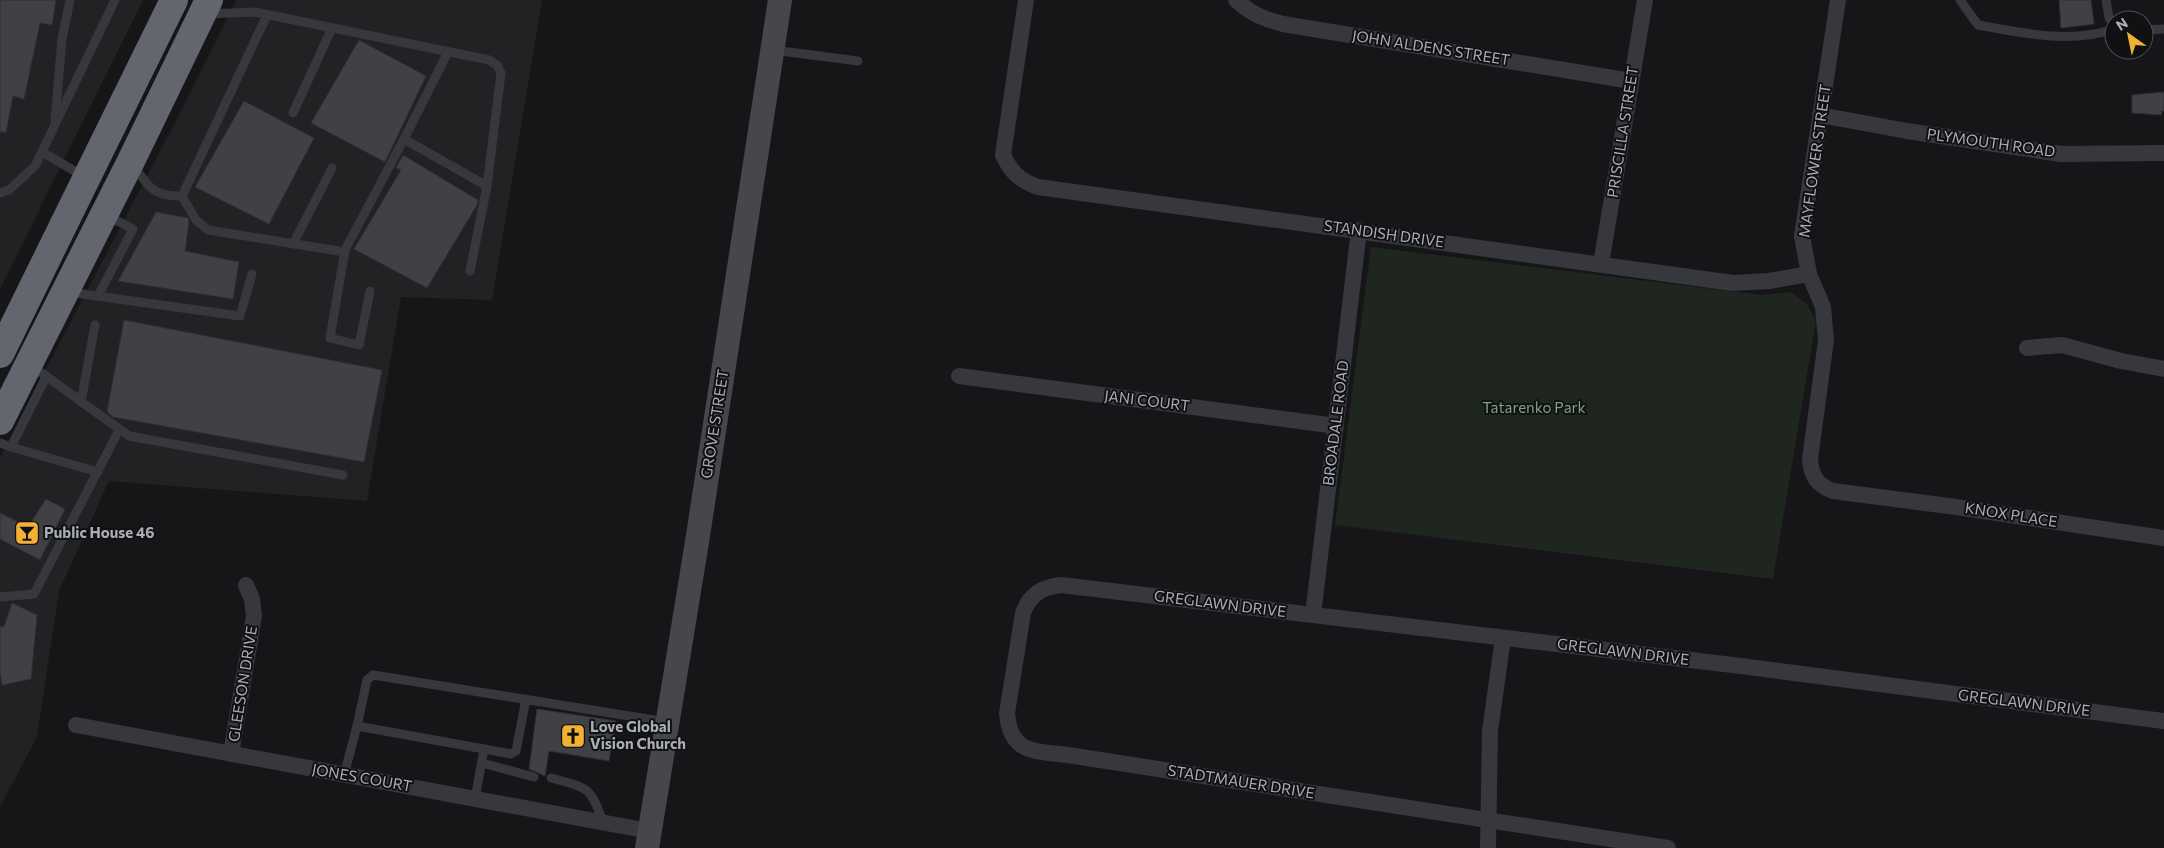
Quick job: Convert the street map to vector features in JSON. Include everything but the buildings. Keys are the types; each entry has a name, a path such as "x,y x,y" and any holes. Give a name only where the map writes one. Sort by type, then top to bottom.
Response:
{"highway":[{"path":"0,354 174,0"},
{"path":"0,421 38,370 65,292 205,7"}],"street":[{"name":"GROVE STREET","path":"648,839 699,532 780,0"},
{"name":"STANDISH DRIVE","path":"1026,0 1003,154 1009,167 1020,179 1038,186 1733,283 1769,281 1809,274"},
{"name":"JOHN ALDENS STREET","path":"1236,0 1247,10 1261,18 1283,24 1631,81"},
{"name":"PRISCILLA STREET","path":"1601,264 1645,0"},
{"name":"MAYFLOWER STREET","path":"1838,0 1802,236 1809,274 1823,308 1826,332 1810,459 1814,479 1823,487 1833,491 1858,494"},
{"name":"PLYMOUTH ROAD","path":"1820,115 1907,131 2061,154 2164,153"},
{"name":"BROADALE ROAD","path":"1313,615 1359,230"},
{"path":"2027,348 2062,344 2121,361 2164,369"},
{"name":"JANI COURT","path":"959,376 1336,426"},
{"name":"KNOX PLACE","path":"1858,494 2164,538"},
{"name":"GLEESON DRIVE","path":"231,754 253,625 252,599 246,585"},
{"name":"STADTMAUER DRIVE","path":"1081,587 1061,585 1040,590 1026,604 1023,612 1008,713 1008,725 1019,744 1029,751 1068,755 1668,848"},
{"name":"GREGLAWN DRIVE","path":"1081,587 2164,721"},
{"path":"1488,848 1490,731 1503,638"},
{"name":"JONES COURT","path":"76,725 603,822 648,839"}],"lane":[{"path":"55,126 62,40 70,0"},
{"path":"0,193 9,190 35,166 116,0"},
{"path":"1960,0 1978,25 2051,37 2104,31"},
{"path":"205,7 255,12 489,60 497,65 501,73 487,186 470,271"},
{"path":"182,196 267,15"},
{"path":"293,113 332,28"},
{"path":"773,50 858,61"},
{"path":"370,290 359,345 330,338 345,252 448,52"},
{"path":"404,140 487,186"},
{"path":"42,152 87,178"},
{"path":"131,161 146,184 153,190 167,196 182,196"},
{"path":"293,244 332,168"},
{"path":"182,196 196,220 208,230 345,252"},
{"path":"98,296 133,229 104,215"},
{"path":"65,292 240,316 252,274"},
{"path":"81,402 95,325"},
{"path":"11,447 38,370 129,436 343,475"},
{"path":"0,597 34,594 119,430"},
{"path":"0,443 98,472"},
{"path":"344,775 367,680 373,676 667,722"},
{"path":"357,726 511,754 516,751 526,699"},
{"path":"475,799 484,749"},
{"path":"482,763 534,777"},
{"path":"551,778 581,786 589,791 594,796 603,822"}],"shaded area":[{"path":"0,0 143,0 0,289"},
{"path":"236,0 542,0 492,300 401,297 367,501 109,481 59,591 37,737 0,807 0,457 170,132"}],"green space":[{"name":"Tatarenko Park","path":"1371,247 1762,295 1791,292 1807,304 1816,321 1773,579 1335,525"}],"place":[{"name":"Public House 46","path":"27,533"},
{"name":"Love Global Vision Church","path":"573,736"}]}
